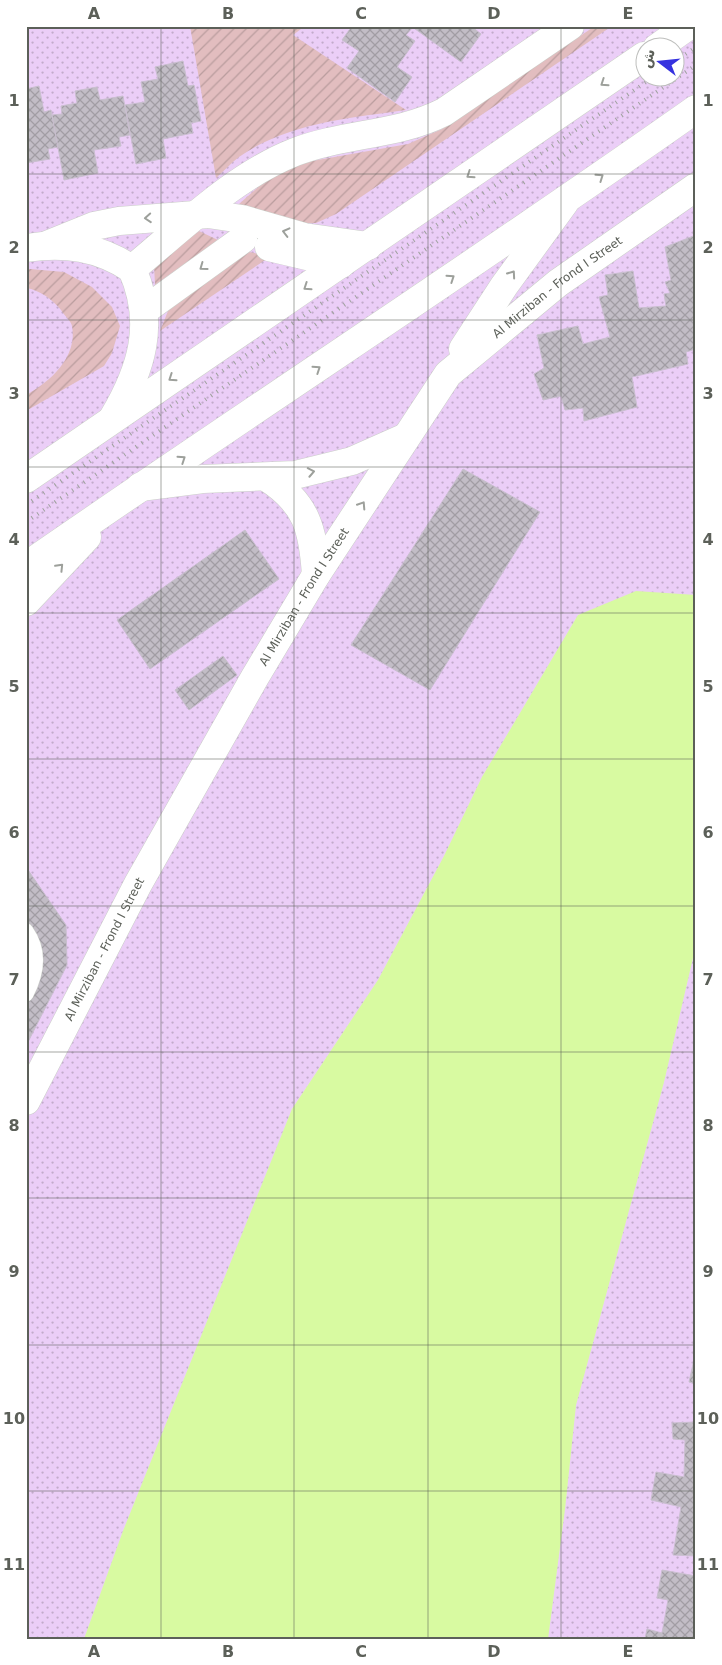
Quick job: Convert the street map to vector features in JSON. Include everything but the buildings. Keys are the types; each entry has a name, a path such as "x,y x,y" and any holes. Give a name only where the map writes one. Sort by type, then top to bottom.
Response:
{"street":[{"path":"132,269 248,176 295,152 346,137 390,131 427,121 444,112 570,26"},
{"path":"671,38 688,26"},
{"path":"26,479 634,63"},
{"path":"26,566 140,487 565,202 696,109"},
{"name":"Al Mirziban - Frond I Street","path":"26,1101 82,989 196,780 316,575 448,374 558,283 696,187"},
{"path":"448,374 504,286 565,202"},
{"path":"197,216 219,229 243,239 292,254 341,264"},
{"path":"37,246 86,229 119,221 197,216 231,216 304,237 368,246"},
{"path":"145,310 243,239"},
{"path":"37,246 83,247 117,259 132,269 141,288 145,310 145,334 140,357 124,398 113,418"},
{"path":"140,487 203,479 266,477 324,469 352,461 406,437"},
{"path":"266,477 282,487 295,499 305,515 312,532 316,575"},
{"path":"26,602 118,503"}],"lane":[{"path":"26,931 32,940 36,956 34,972 26,994"}],"sand":[{"path":"26,26 696,26 696,595 672,595 578,615 482,777 444,856 378,980 292,1109 123,1531 84,1639 26,1639"},
{"path":"696,945 696,1639 548,1639 576,1405 664,1082"}],"shaded area":[{"path":"190,26 305,26 293,35 406,110 341,119 277,136 239,157 216,178"},
{"path":"595,26 612,26 336,214 316,223 294,223 239,204 273,174 312,161 408,144 442,129"},
{"path":"199,231 218,240 155,285 154,265"},
{"path":"249,252 271,256 160,331 170,306"},
{"path":"26,270 64,272 92,287 112,307 120,326 112,353 104,366 26,411 26,395 53,376 66,358 71,348 73,337 72,326 58,306 41,293 26,288"},
{"path":"636,591 696,595 696,945 664,1082 576,1405 548,1639 84,1639 123,1531 292,1109 378,980 444,856 482,777 578,615"}],"railway":[{"path":"684,55 696,47"},
{"path":"26,522 696,65"},
{"path":"26,505 637,88"}]}
